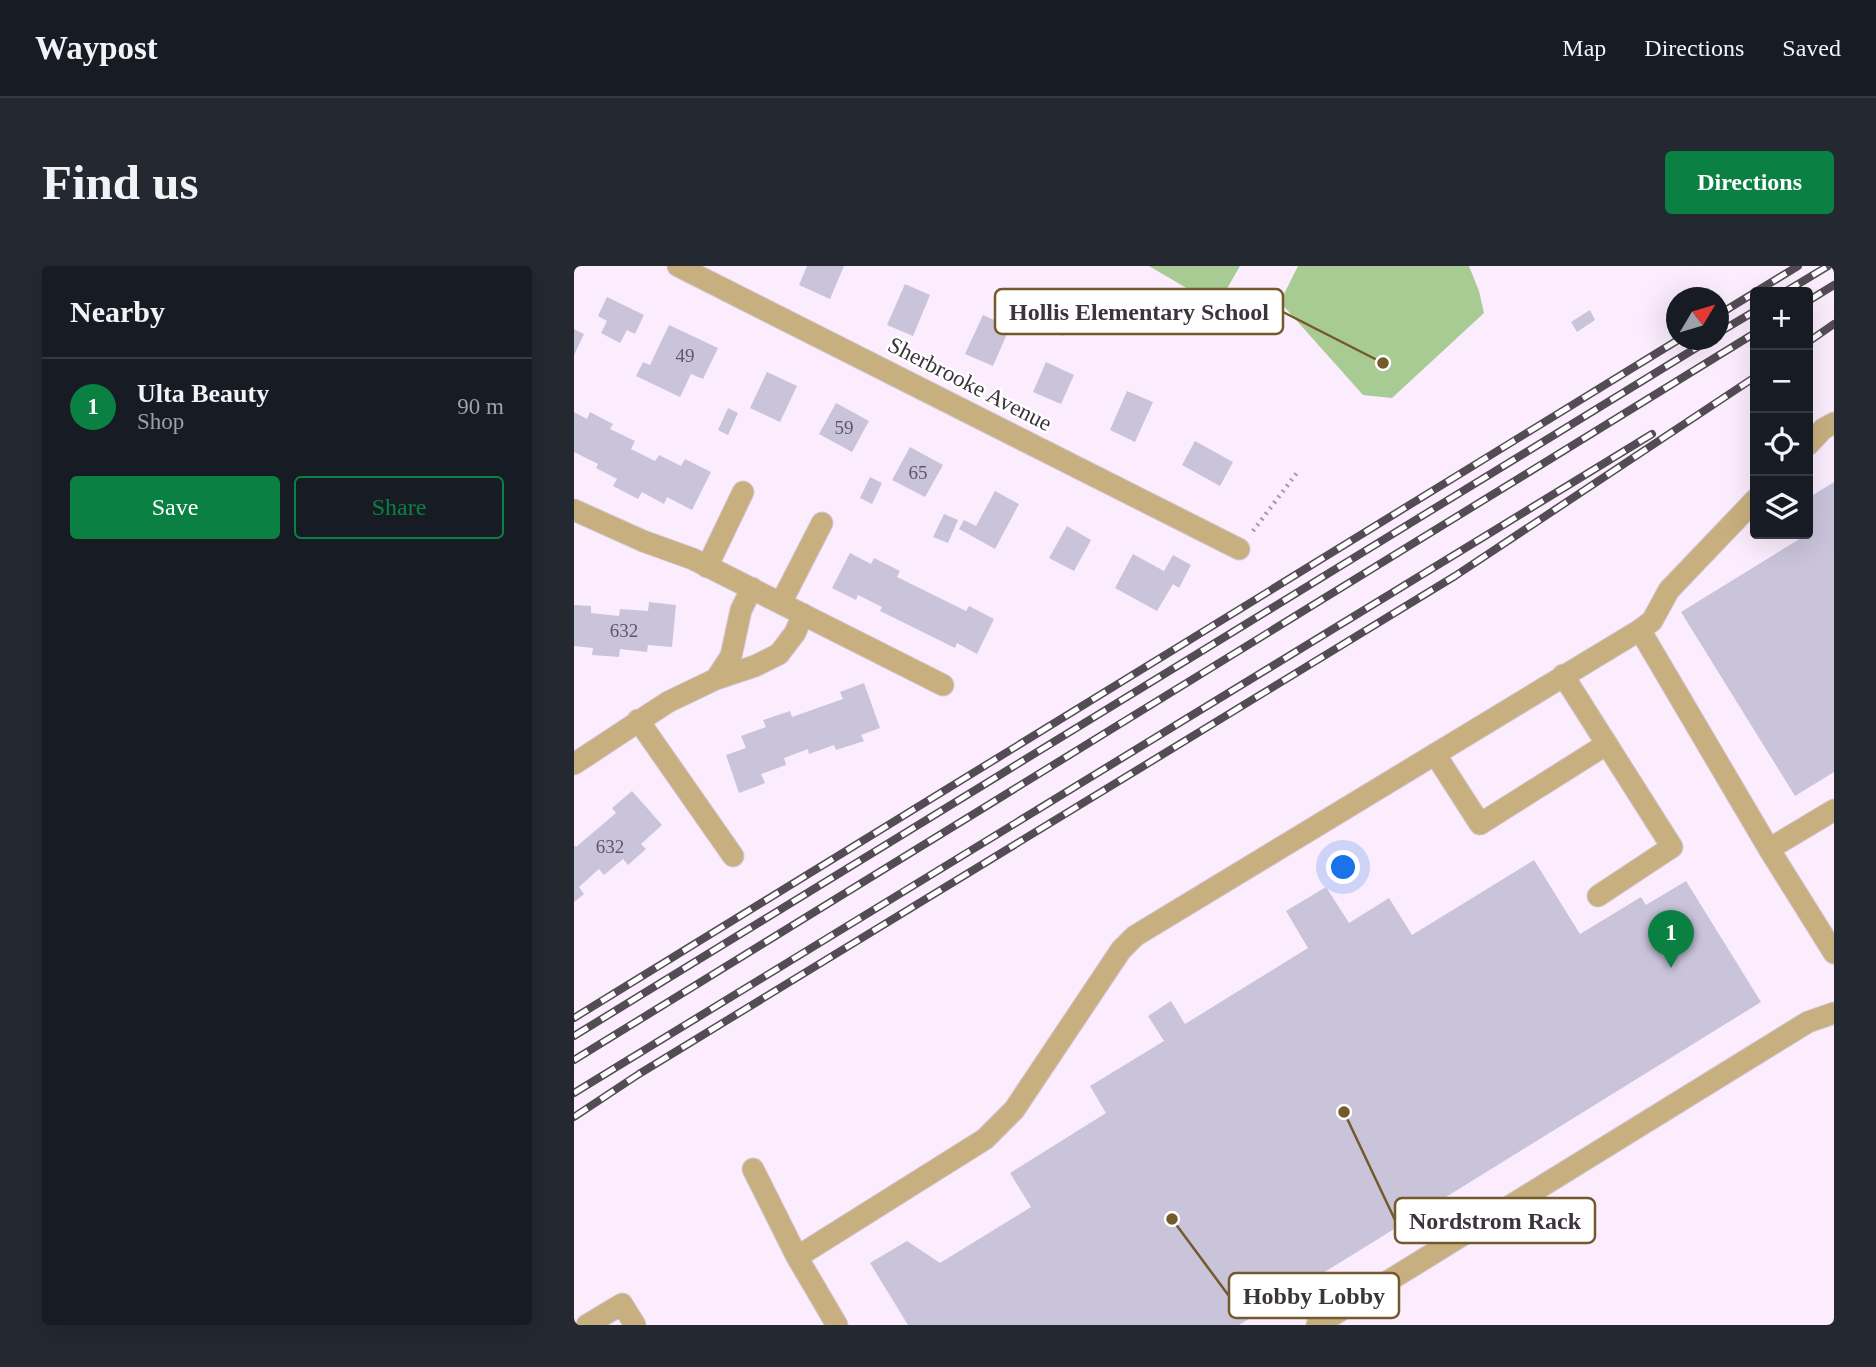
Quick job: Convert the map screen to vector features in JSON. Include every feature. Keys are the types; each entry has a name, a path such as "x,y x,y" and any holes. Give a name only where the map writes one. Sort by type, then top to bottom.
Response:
{"street":[{"name":"Sherbrooke Avenue","path":"678,266 1239,549"},
{"path":"1813,440 1823,429 1834,423"},
{"path":"707,566 743,492"},
{"path":"797,1257 985,1139 1014,1110 1121,950 1135,936 1640,630 1652,621 1669,590 1750,505"},
{"path":"574,510 707,566 943,685"},
{"path":"781,603 822,523"},
{"path":"716,678 732,656 741,610 752,588"},
{"path":"574,764 668,702 716,678 755,666 779,654 795,632 803,614"},
{"path":"1640,630 1769,849 1834,953"},
{"path":"1563,675 1672,847 1598,896"},
{"path":"638,720 733,856"},
{"path":"1435,754 1480,824 1607,744"},
{"path":"1769,849 1834,810"},
{"path":"1317,1325 1808,1022 1834,1013"},
{"path":"753,1169 797,1257 837,1325"},
{"path":"587,1325 622,1304 635,1325"}],"path":[{"path":"1239,549 1298,470"}],"green space":[{"path":"1149,266 1240,266 1217,306"},
{"path":"1298,266 1469,266 1484,313 1392,398 1363,395 1280,302"}],"building":[{"path":"807,266 844,266 830,299 799,285"},
{"path":"905,284 930,295 913,336 887,325"},
{"path":"607,297 644,315 635,334 627,330 620,343 601,333 607,321 598,316"},
{"path":"1059,307 1074,313 1063,336 1049,330"},
{"path":"1590,310 1595,320 1577,332 1571,322"},
{"path":"983,315 1010,327 993,366 965,354"},
{"path":"669,325 718,348 703,379 691,374 680,397 636,376 643,362 650,365"},
{"path":"574,329 584,334 574,355"},
{"path":"1046,362 1074,375 1061,404 1033,392"},
{"path":"767,372 797,386 780,422 750,408"},
{"path":"1127,391 1153,402 1135,442 1110,430"},
{"path":"836,403 869,421 852,452 819,434"},
{"path":"728,408 738,413 728,435 718,430"},
{"path":"574,412 587,419 590,412 613,424 610,429 635,441 631,449 655,461 659,455 681,466 685,459 711,472 692,510 667,497 664,504 642,492 638,499 613,486 617,479 596,468 598,464 574,452"},
{"path":"1195,441 1233,462 1220,486 1182,465"},
{"path":"910,447 943,465 925,497 892,480"},
{"path":"870,477 882,483 872,504 860,498"},
{"path":"1834,482 1834,772 1795,796 1681,612 1799,539 1813,539 1813,495"},
{"path":"995,491 1019,504 995,549 959,529 964,520 976,526"},
{"path":"944,514 958,520 948,543 933,537"},
{"path":"1067,526 1091,540 1074,571 1049,558"},
{"path":"850,553 871,564 874,558 900,571 897,577 966,611 969,606 994,619 977,654 957,643 955,648 880,611 882,607 858,595 856,600 832,588"},
{"path":"1133,554 1164,571 1173,555 1191,565 1179,588 1173,584 1157,611 1115,588"},
{"path":"649,602 676,605 672,647 648,645 647,652 620,649 619,657 592,655 593,648 574,646 574,605 591,606 591,613 619,616 620,609 648,611"},
{"path":"864,683 880,728 861,735 864,741 836,750 834,745 809,754 808,749 784,758 786,765 761,774 765,783 739,793 726,755 746,748 741,736 766,727 763,720 790,711 792,717 843,699 840,692"},
{"path":"632,791 662,825 641,844 646,849 628,865 623,859 604,875 599,869 579,887 584,894 574,902 574,845 576,847 616,813 612,808"},
{"path":"1534,860 1580,934 1641,897 1646,905 1686,881 1761,1002 1239,1325 908,1325 870,1263 907,1241 940,1263 1031,1207 1010,1173 1106,1113 1090,1086 1164,1041 1148,1016 1171,1001 1185,1024 1308,948 1286,911 1326,887 1349,923 1389,898 1412,935"}],"railway":[{"path":"1729,308 1798,266"},
{"path":"1793,287 1828,266"},
{"path":"1813,298 1834,285"},
{"path":"1729,326 1750,314"},
{"path":"1813,339 1834,324"},
{"path":"574,1060 1750,336"},
{"path":"574,1018 1666,347"},
{"path":"574,1036 1693,350"},
{"path":"574,1117 639,1074 1455,576 1750,380"},
{"path":"574,1093 1652,434"}],"place":[{"name":"Hollis Elementary School","path":"1383,363"},
{"name":"Ulta Beauty","path":"1671,968"},
{"name":"Nordstrom Rack","path":"1344,1112"},
{"name":"Hobby Lobby","path":"1172,1219"}]}
